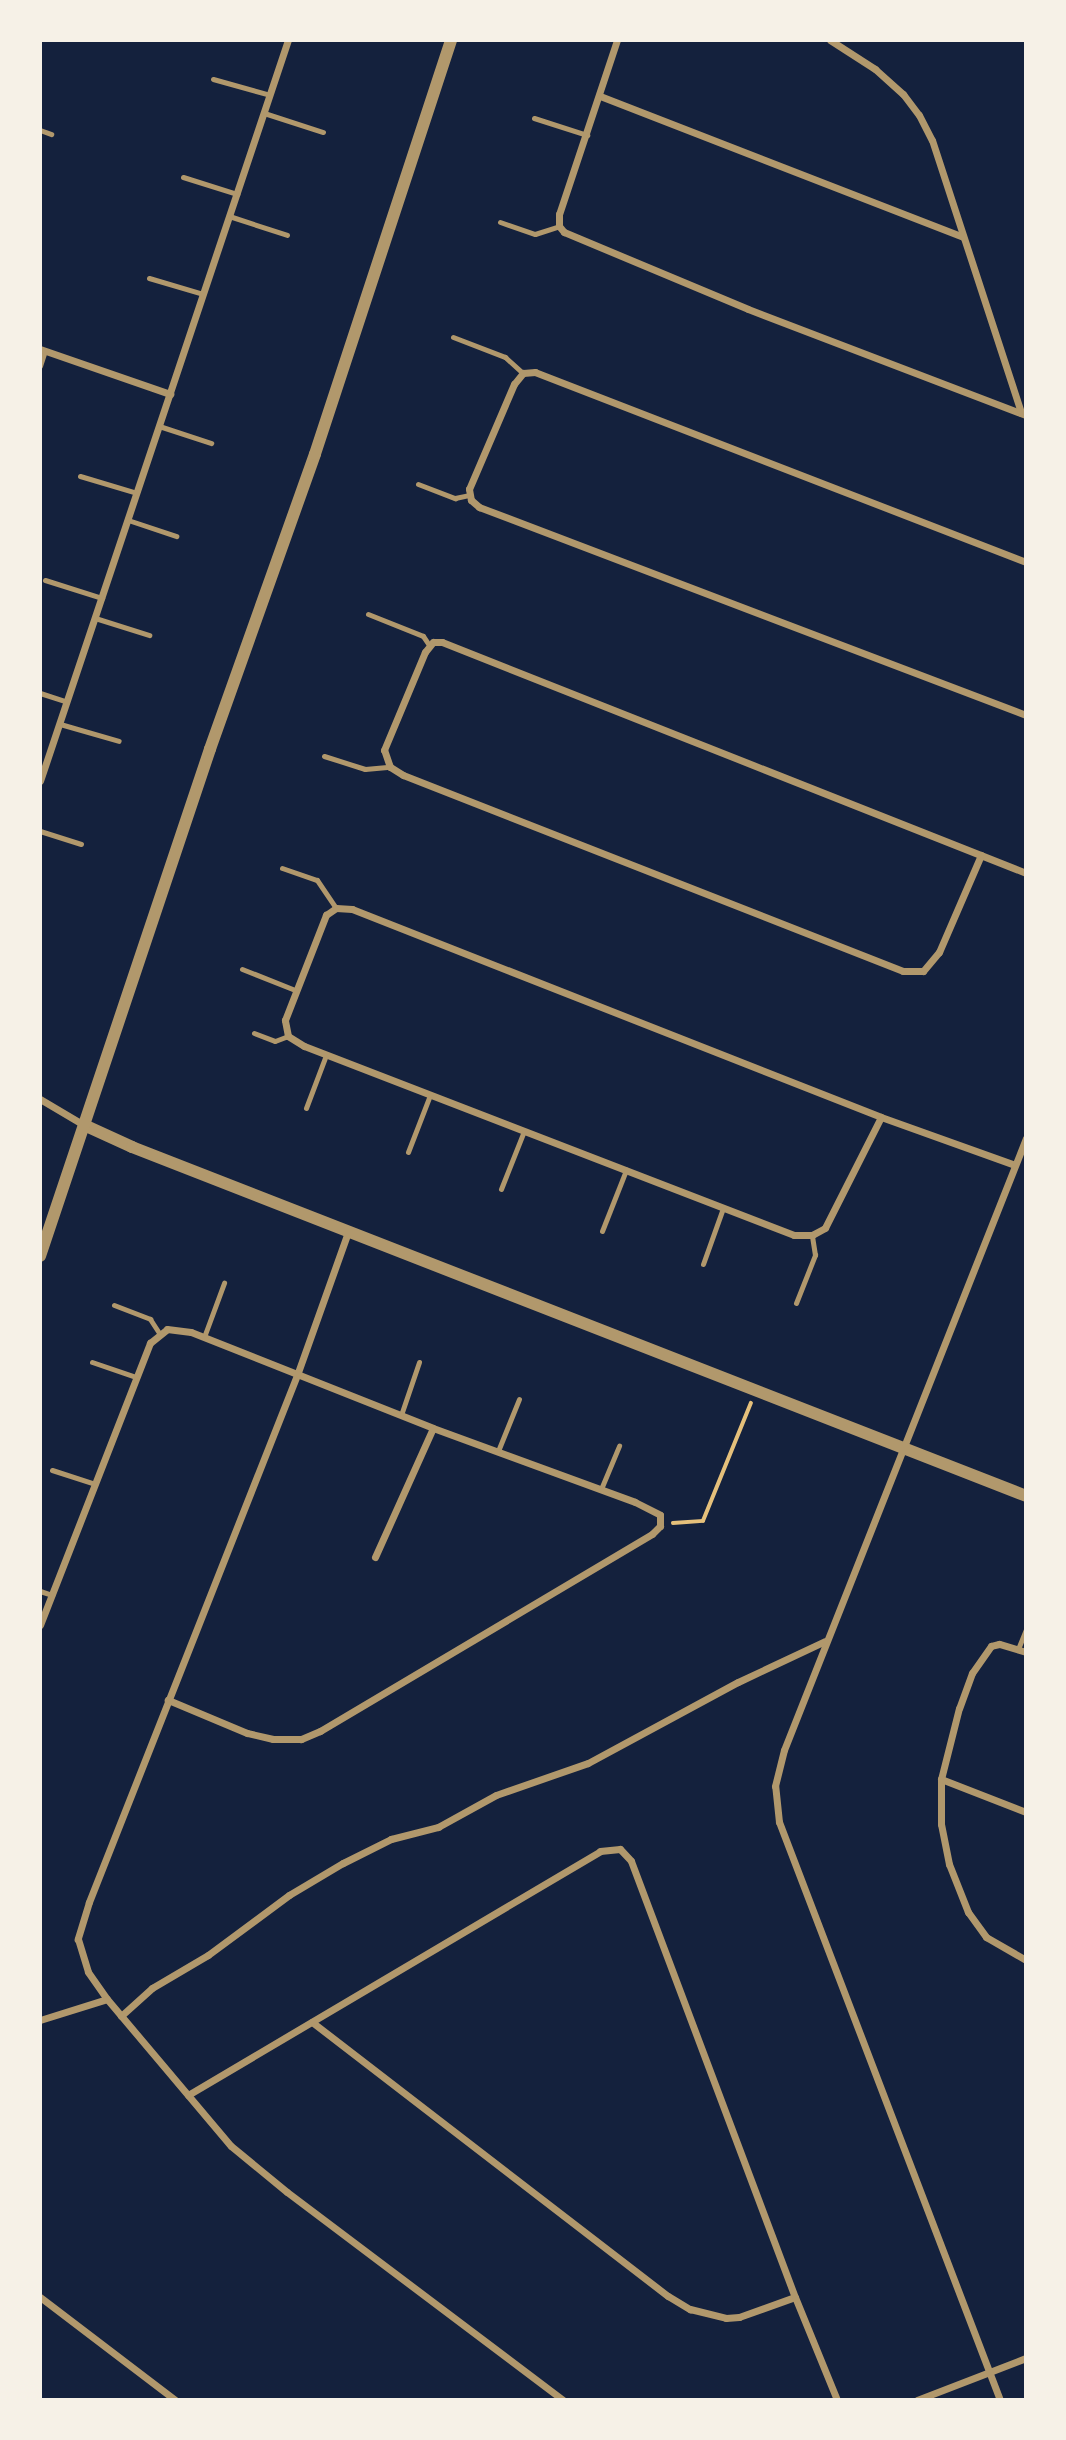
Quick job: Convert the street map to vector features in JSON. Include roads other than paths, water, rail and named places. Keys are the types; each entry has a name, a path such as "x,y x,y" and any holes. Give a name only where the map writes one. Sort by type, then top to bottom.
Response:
{"street":[{"path":"40,781 288,40"},
{"path":"40,1256 209,749 315,454 451,40"},
{"path":"617,40 559,214 559,226 579,240 748,309 1023,414"},
{"path":"830,40 875,69 902,94 919,115 932,140 1023,414"},
{"path":"600,96 963,237"},
{"path":"43,350 170,394"},
{"path":"1026,562 544,373 523,373 508,395 469,495 479,507 1026,715"},
{"path":"981,855 939,952 923,971 903,971 542,832 390,767 384,750 429,645 442,642 981,855 1026,873"},
{"path":"881,1117 825,1228 812,1235 794,1235 326,1055 288,1036 285,1020 322,921 336,908 362,912 881,1117 1015,1165"},
{"path":"40,1100 84,1125 132,1147 1026,1496"},
{"path":"1000,2400 779,1822 775,1786 779,1765 901,1447 1026,1138"},
{"path":"348,1232 297,1375 81,1923 78,1939 88,1972 107,1999 188,2095 208,2123 259,2170 563,2400"},
{"path":"40,1625 150,1343 167,1329 179,1329 204,1337 401,1415 601,1489 660,1515 661,1522 656,1531 634,1545 320,1731 301,1739 273,1740 168,1700"},
{"path":"375,1557 433,1427"},
{"path":"121,2016 152,1989 208,1955 289,1895 343,1863 391,1839 438,1827 496,1795 588,1763 738,1682 826,1641"},
{"path":"1022,1651 999,1644 990,1646 982,1656 959,1708 942,1779 941,1824 956,1885 968,1912 986,1937 1026,1960"},
{"path":"942,1779 1026,1811"},
{"path":"188,2095 600,1851 620,1849 631,1861 836,2400"},
{"path":"40,2020 107,1999"},
{"path":"312,2022 668,2297 690,2309 726,2318 795,2297"},
{"path":"40,2297 175,2400"},
{"path":"917,2400 1026,2358"}],"lane":[{"path":"213,79 270,95"},
{"path":"264,113 323,132"},
{"path":"534,118 587,135"},
{"path":"40,130 51,134"},
{"path":"183,177 237,194"},
{"path":"229,216 286,235"},
{"path":"500,222 535,234 559,226"},
{"path":"149,278 203,294"},
{"path":"453,337 505,357 523,373"},
{"path":"40,366 43,350"},
{"path":"159,426 211,443"},
{"path":"80,476 136,493"},
{"path":"418,484 455,498 469,495"},
{"path":"128,520 176,536"},
{"path":"45,580 102,598"},
{"path":"368,614 423,636 429,645"},
{"path":"95,618 149,635"},
{"path":"40,693 67,702"},
{"path":"60,724 119,741"},
{"path":"324,756 365,769 390,767"},
{"path":"40,831 81,844"},
{"path":"282,868 317,880 336,908"},
{"path":"242,969 295,990"},
{"path":"254,1033 275,1041 288,1036"},
{"path":"306,1108 326,1055"},
{"path":"408,1152 430,1095"},
{"path":"501,1189 524,1131"},
{"path":"602,1231 626,1171"},
{"path":"704,1264 723,1208"},
{"path":"796,1303 815,1255 812,1235"},
{"path":"204,1337 224,1283"},
{"path":"114,1305 150,1319 159,1333"},
{"path":"92,1362 136,1377"},
{"path":"401,1415 419,1362"},
{"path":"498,1451 519,1399"},
{"path":"601,1489 619,1446"},
{"path":"52,1470 94,1484"},
{"path":"40,1591 52,1595"},
{"path":"1022,1651 1026,1629"}]}
